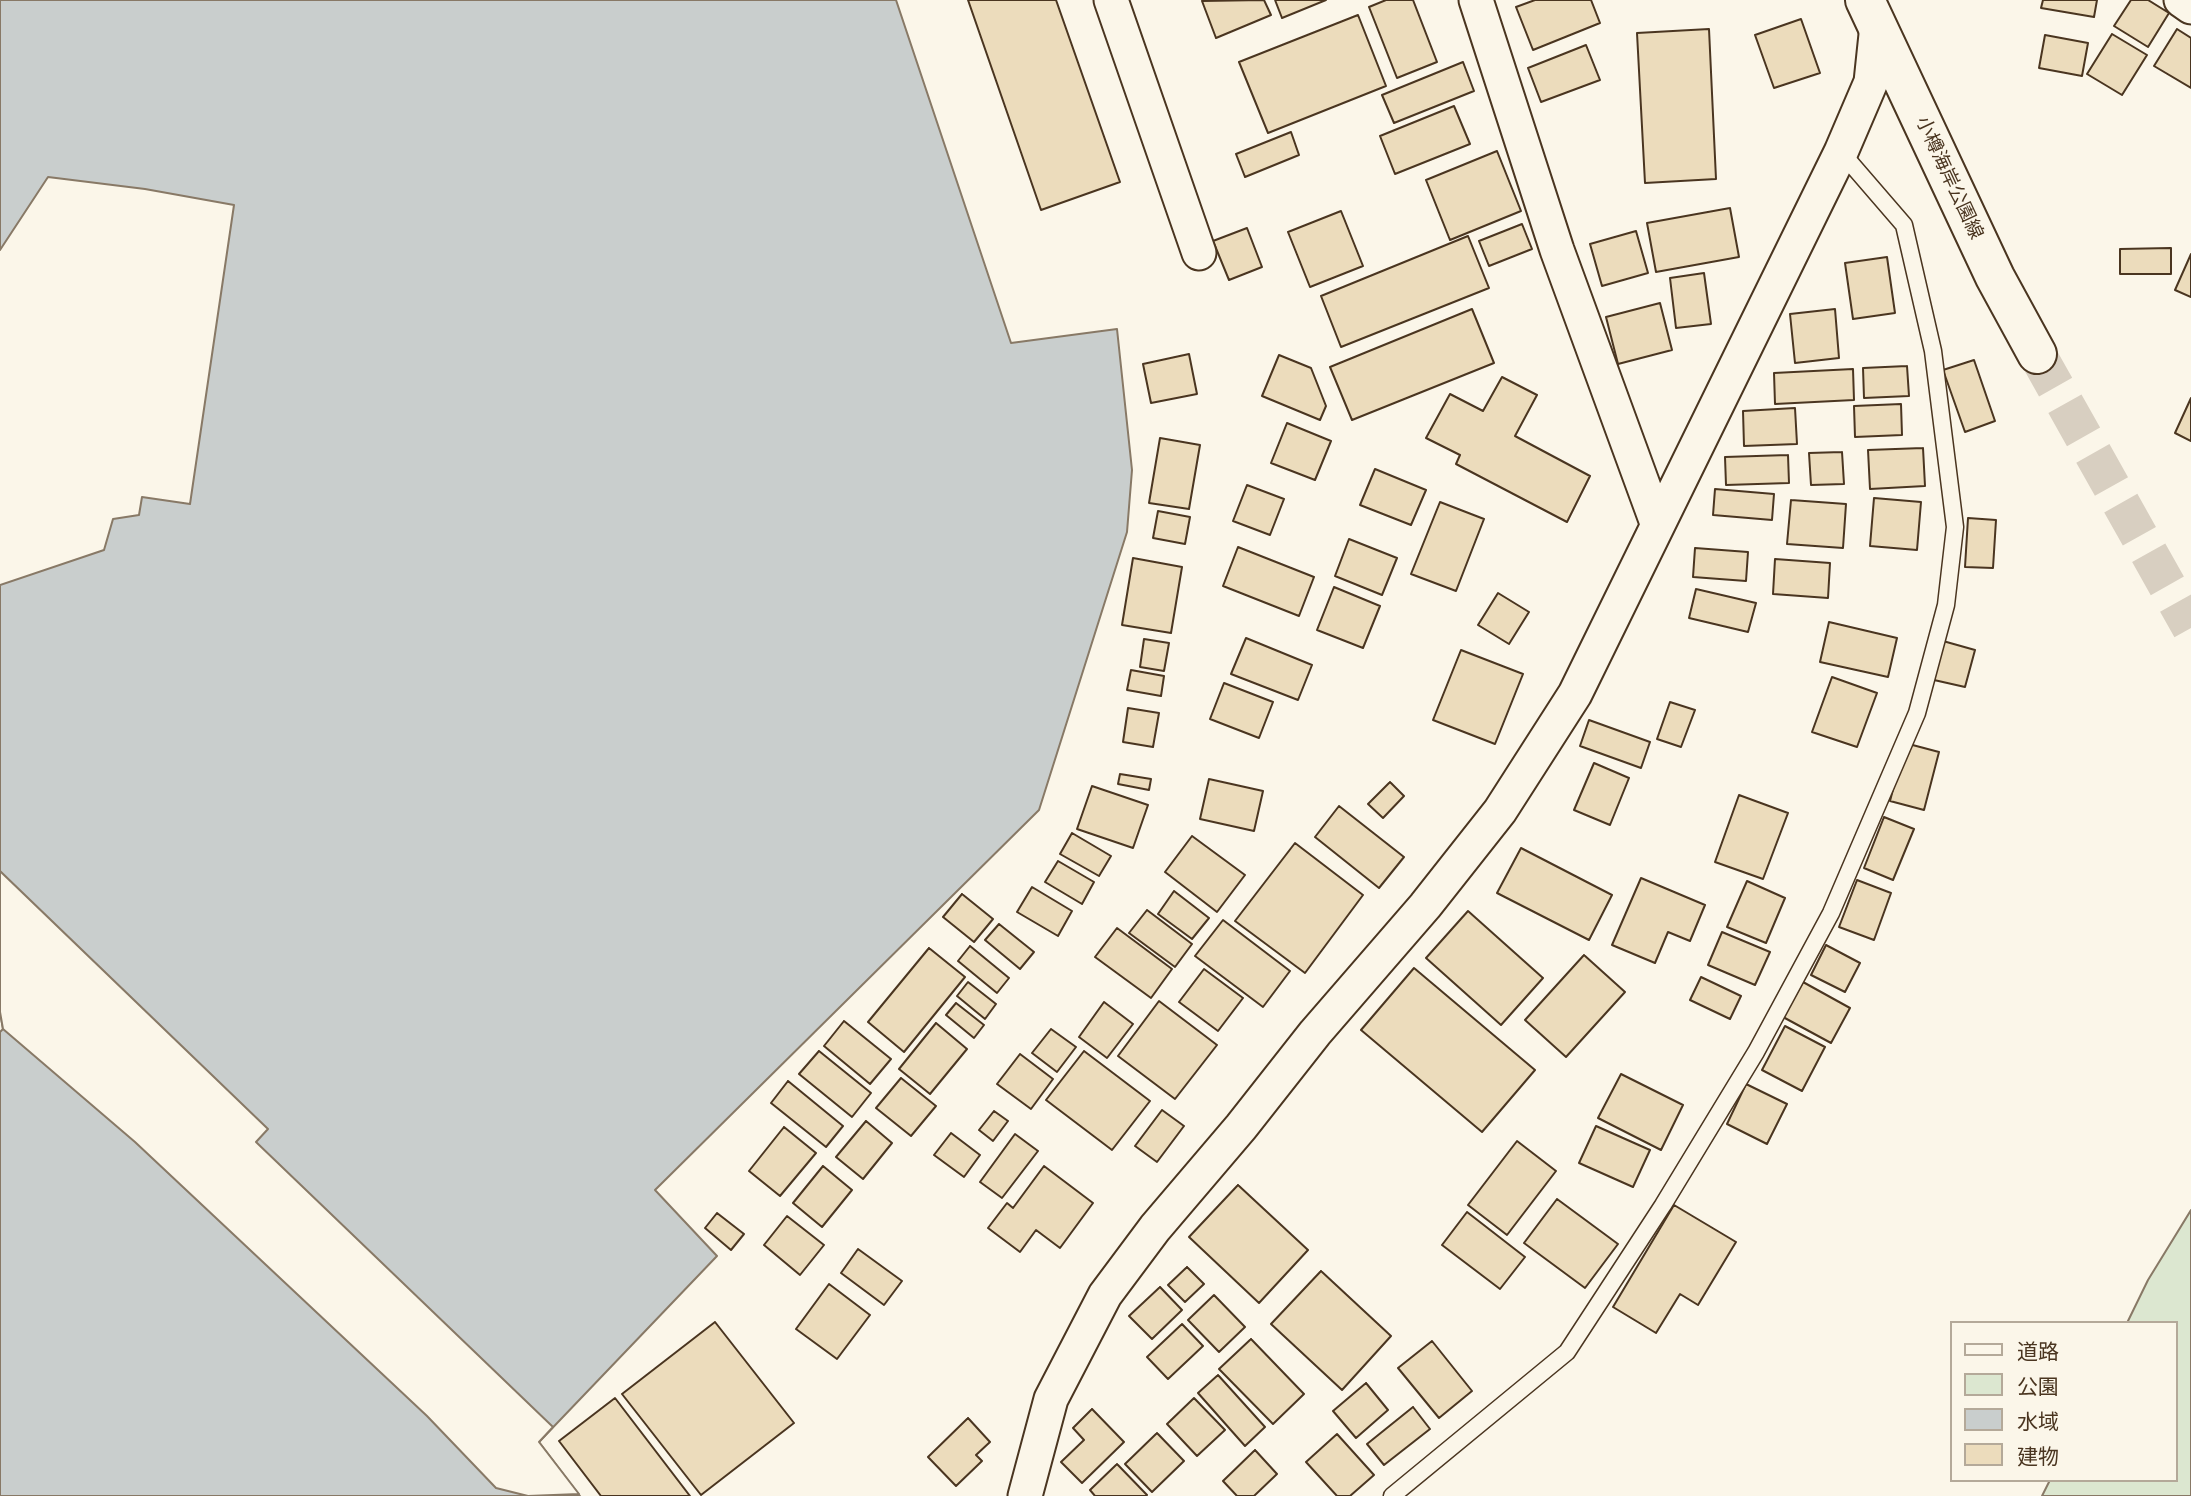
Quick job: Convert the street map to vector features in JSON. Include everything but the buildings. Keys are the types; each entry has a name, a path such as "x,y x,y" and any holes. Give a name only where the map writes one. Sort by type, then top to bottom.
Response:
{"main road":[{"name":"小樽海岸公園線","path":"1871,12 1995,277 2037,354"}],"street":[{"path":"1111,0 1199,253"},
{"path":"1476,0 1557,250 1657,523"},
{"path":"2181,0 2191,7"},
{"path":"1025,1496 1051,1399 1105,1295 1155,1228 1241,1127 1315,1033 1425,906 1500,811 1575,694 1841,152 1871,82 1871,12"}],"lane":[{"path":"1392,1496 1567,1352 1663,1205 1756,1052 1831,914 1917,713 1946,605 1955,527 1933,351 1904,225 1841,152"}],"green space":[{"path":"2191,1210 2191,1496 2042,1496 2049,1482 2177,1482 2177,1321 2128,1321 2148,1280"}],"water":[{"path":"0,0 896,0 1011,343 1117,329 1132,470 1127,532 1039,810 655,1190 717,1256 539,1442 580,1496 0,1496 0,1032 3,1029 0,1012 0,585 104,550 113,519 139,515 142,497 190,504 234,205 145,189 48,177 0,250"}],"pier":[{"path":"0,871 268,1129 256,1142 553,1427 539,1442 579,1494 528,1496 496,1488 427,1416 135,1142 3,1029 0,1012"}],"tunnel":[{"path":"2037,354 2191,628"}]}
